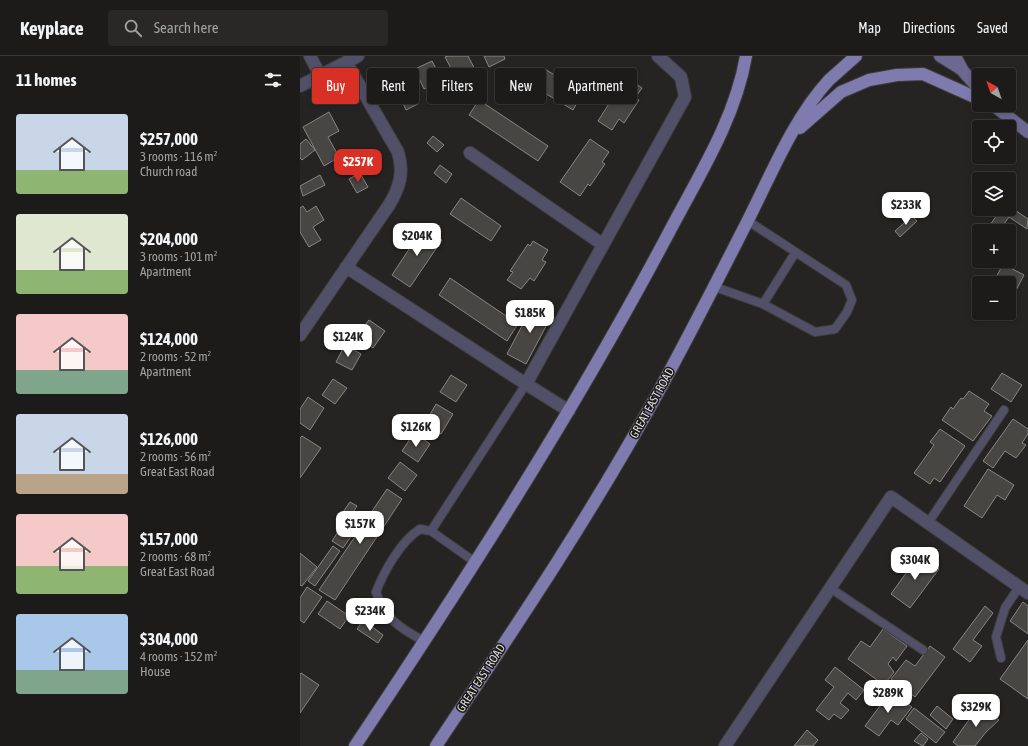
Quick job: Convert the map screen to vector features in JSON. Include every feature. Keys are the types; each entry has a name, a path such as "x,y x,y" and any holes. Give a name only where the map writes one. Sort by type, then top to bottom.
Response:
{"main road":[{"path":"355,746 475,562 569,411 642,282 732,110 743,75 746,56"},
{"name":"GREAT EAST ROAD","path":"436,746 545,581 605,484 655,398 714,287 791,136 811,103 829,80 856,56"},
{"path":"940,56 964,71"},
{"path":"955,56 972,81"},
{"path":"791,136 841,92 870,80 897,75 923,74 972,96"},
{"path":"1002,112 1028,132"}],"street":[{"path":"310,56 316,68"},
{"path":"334,68 358,56"},
{"path":"526,384 602,244 685,97 681,77 658,56"},
{"path":"300,335 393,198 400,183 401,172 399,157 390,136 346,62"},
{"path":"300,86 312,79"},
{"path":"470,153 602,244"},
{"path":"346,267 569,411"},
{"path":"725,746 891,497 1023,590"}],"lane":[{"path":"714,287 763,304 815,332 835,329 847,312 852,300 846,285 794,253 748,221"},
{"path":"763,304 794,253"},
{"path":"431,531 526,384"},
{"path":"928,523 1004,410"},
{"path":"424,641 402,629 380,605 376,592 384,572 412,534 420,529 431,531 475,562"},
{"path":"830,588 923,650"},
{"path":"1001,658 996,637 1005,608 1023,590"}],"building":[{"path":"468,56 474,68 451,68 445,57"},
{"path":"484,56 504,56 505,59 489,67"},
{"path":"432,61 436,68 427,68 427,88 424,89 419,78 419,68 417,68"},
{"path":"546,70 554,75 554,99 546,94"},
{"path":"637,85 642,88 637,95"},
{"path":"403,104 418,104 406,110"},
{"path":"476,104 485,104 548,146 538,161 469,115"},
{"path":"563,104 576,104 573,110"},
{"path":"609,104 636,104 624,123 619,119 612,130 598,121"},
{"path":"329,112 339,131 328,137 339,157 324,166 303,127"},
{"path":"433,136 444,145 437,152 427,143"},
{"path":"306,139 315,150 302,160 300,158 300,144"},
{"path":"590,139 609,152 602,162 605,164 590,186 588,184 580,196 560,182"},
{"path":"440,165 452,174 446,183 434,173"},
{"path":"360,173 368,187 357,193 349,179"},
{"path":"320,175 325,185 303,196 300,186"},
{"path":"461,198 501,226 491,241 450,214"},
{"path":"303,206 307,212 316,206 324,220 313,227 321,240 309,247 300,232 300,208"},
{"path":"1016,211 1028,219 1027,229 1009,217 1004,224 991,224 996,216 1016,216"},
{"path":"912,216 917,221 900,237 895,231"},
{"path":"423,228 442,240 410,287 392,275"},
{"path":"533,241 548,250 542,260 546,262 534,281 530,278 521,289 507,280 513,272 510,271 528,244 530,246"},
{"path":"1001,268 1011,268 1024,275 1016,290 1016,276 997,276"},
{"path":"450,278 518,324 507,341 439,295"},
{"path":"533,305 552,315 526,364 507,354"},
{"path":"369,320 385,331 373,348 356,337"},
{"path":"345,345 361,354 352,370 336,362"},
{"path":"1002,373 1022,385 1011,402 991,389"},
{"path":"451,375 467,385 456,402 440,392"},
{"path":"333,379 347,388 335,404 322,395"},
{"path":"969,391 989,404 984,411 992,416 973,441 942,420 951,407 953,409 961,398 963,399"},
{"path":"308,397 324,408 310,430 300,423 300,409"},
{"path":"436,404 453,414 441,434 424,425"},
{"path":"1013,419 1028,429 1028,434 1022,443 1026,445 1016,458 1005,451 993,468 983,461"},
{"path":"940,429 965,446 940,482 934,478 930,484 914,473 934,445 930,442"},
{"path":"414,433 430,444 418,462 402,451"},
{"path":"302,436 321,448 300,478 300,438"},
{"path":"400,462 417,475 405,491 388,478"},
{"path":"988,469 1014,485 1005,500 997,495 982,518 964,506"},
{"path":"387,489 402,499 335,600 319,590"},
{"path":"350,502 357,506 350,517 343,512"},
{"path":"343,524 355,531 343,548 332,541"},
{"path":"333,546 340,551 315,586 308,581"},
{"path":"300,553 317,567 302,586 300,585"},
{"path":"919,555 939,569 910,608 891,594"},
{"path":"307,587 322,597 304,623 300,620 300,598"},
{"path":"327,601 349,616 340,629 318,614"},
{"path":"1023,602 1028,606 1028,634 1010,621"},
{"path":"985,606 993,613 973,640 982,646 970,662 953,649"},
{"path":"363,620 383,635 378,643 357,629"},
{"path":"883,629 907,646 896,661 893,657 888,664 894,672 884,685 848,659 861,641 870,647"},
{"path":"1028,640 1028,699 1000,679"},
{"path":"930,646 945,657 915,697 891,679 906,660 915,666"},
{"path":"835,667 864,690 856,700 848,693 840,703 849,710 841,719 834,714 829,720 816,710 834,687 825,680"},
{"path":"301,673 319,685 300,713 300,674"},
{"path":"891,691 912,707 898,725 891,720 879,736 865,726"},
{"path":"937,706 953,719 946,729 930,715"},
{"path":"979,706 999,720 986,732 975,746 958,746 953,742"},
{"path":"914,708 945,732 936,743 906,719"},
{"path":"807,730 818,740 813,746 794,746"},
{"path":"921,733 928,739 923,746 914,741"}]}
